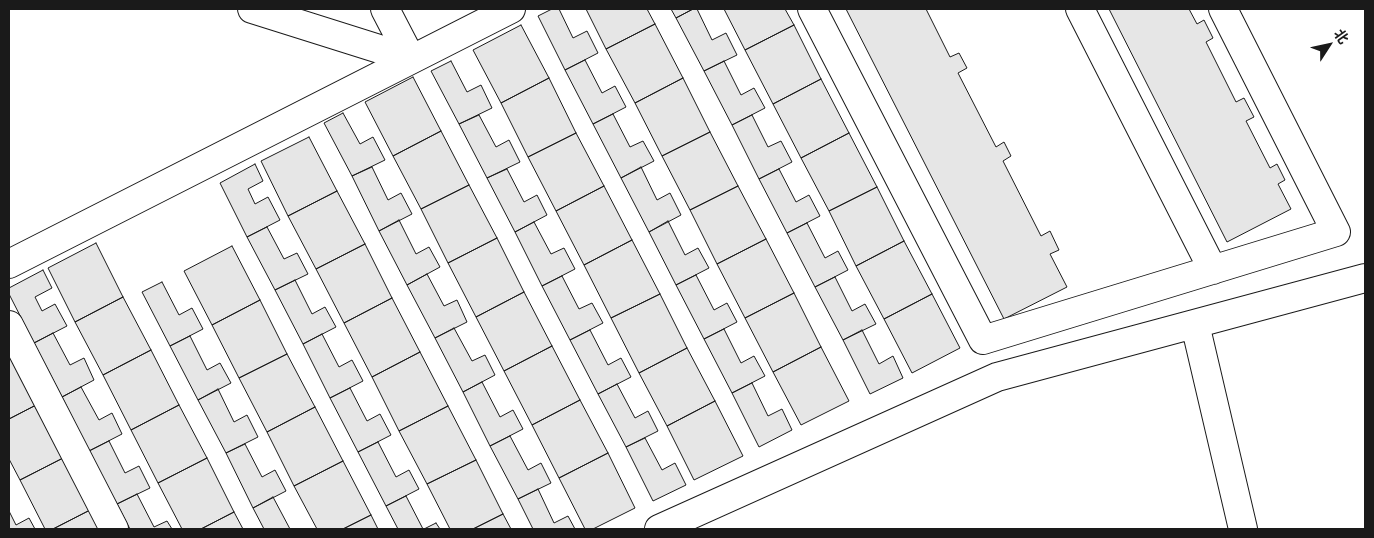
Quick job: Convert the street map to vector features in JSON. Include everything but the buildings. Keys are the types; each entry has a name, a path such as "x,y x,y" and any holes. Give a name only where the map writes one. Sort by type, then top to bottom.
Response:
{"street":[{"path":"252,9 411,59"},
{"path":"385,9 411,59"},
{"path":"9,264 411,59 467,18 511,9"},
{"path":"812,9 983,340 1336,232 1223,9"},
{"path":"1080,9 1213,270"},
{"path":"659,529 997,377 1365,278"},
{"path":"1195,324 1243,529"},
{"path":"9,325 114,529"}]}
